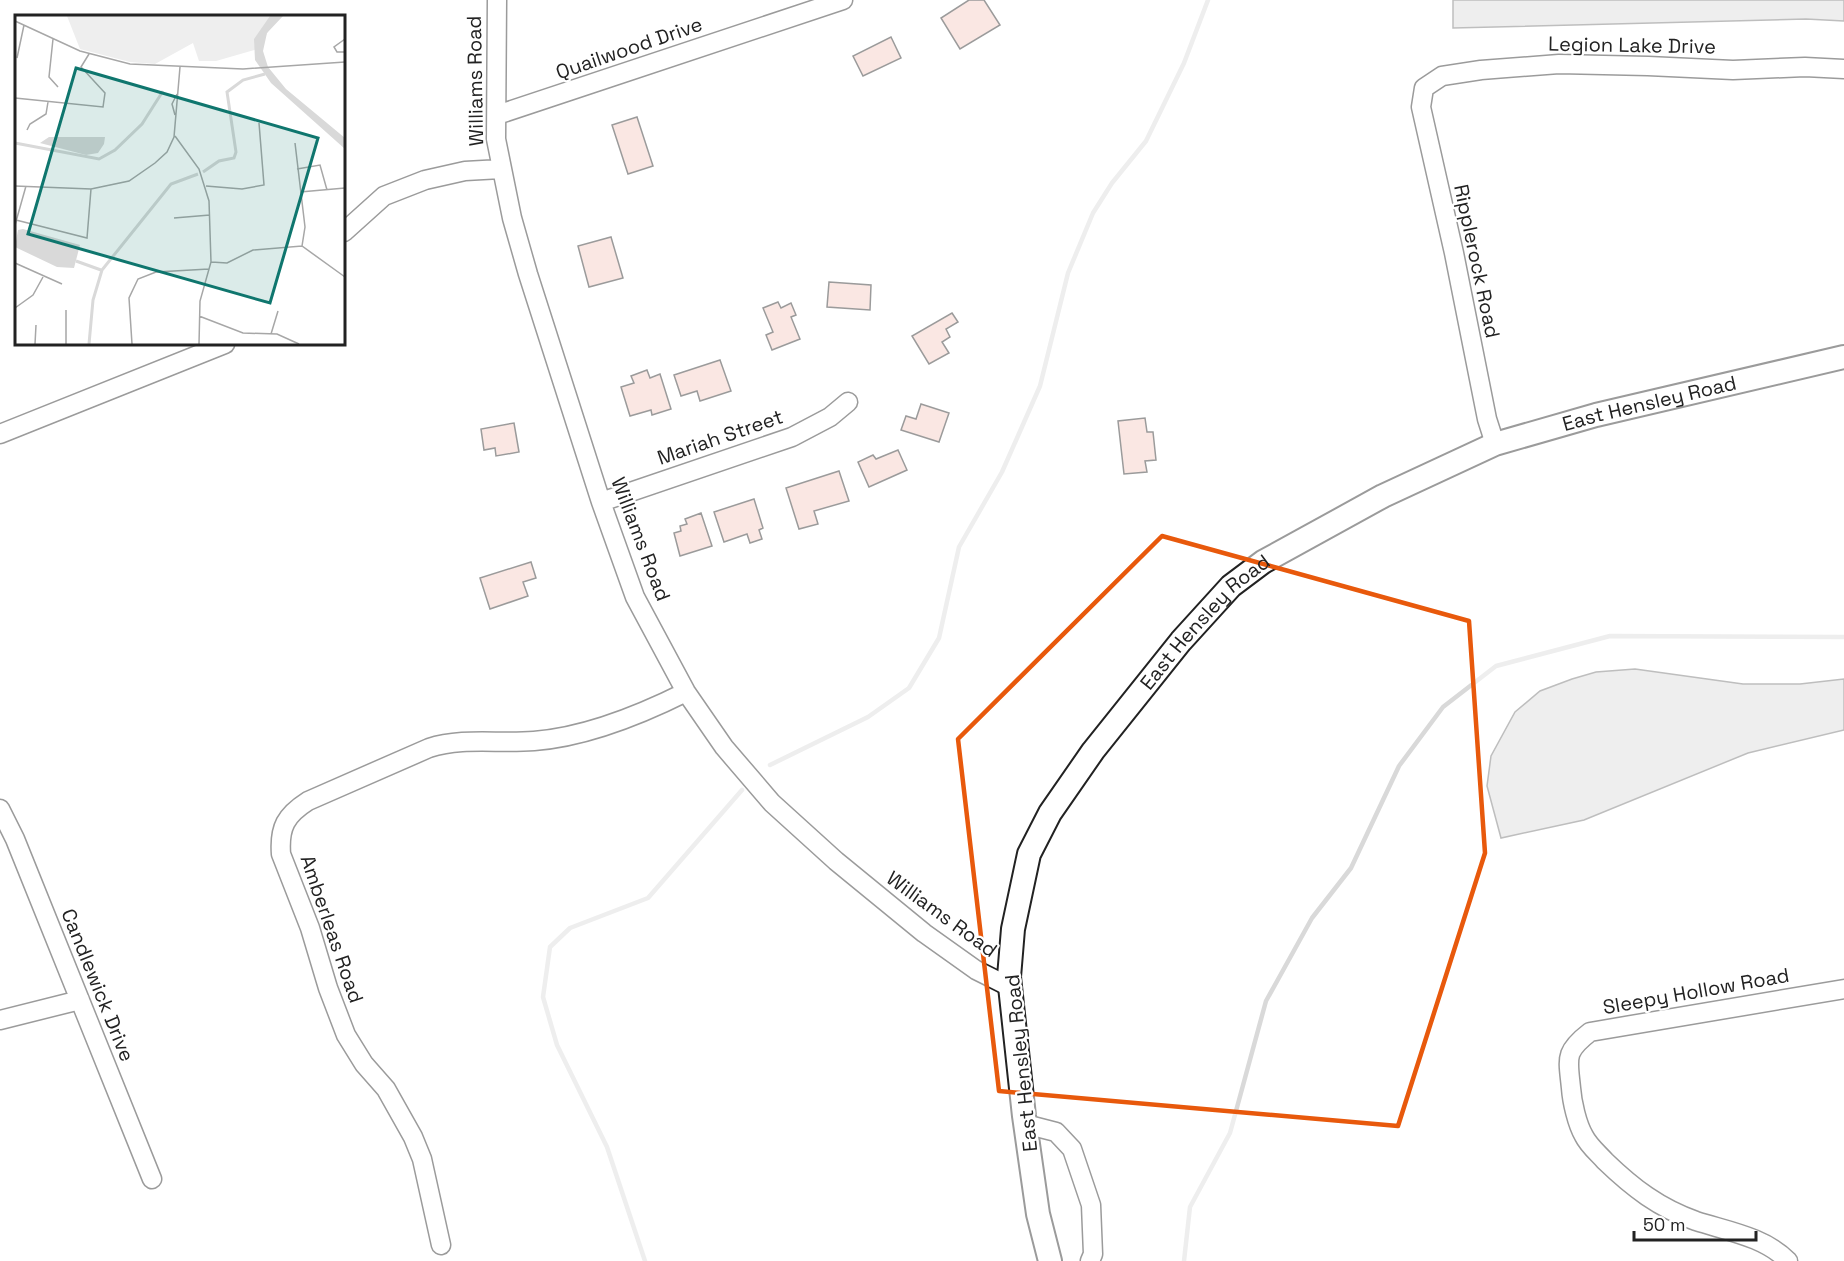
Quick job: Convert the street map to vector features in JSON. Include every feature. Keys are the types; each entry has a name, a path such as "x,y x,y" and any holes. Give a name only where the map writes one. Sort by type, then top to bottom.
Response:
{"main road":[{"name":"East Hensley Road","path":"1050,1261 1038,1214 1010,987 1013,929 1029,854 1050,813 1093,751 1181,641 1231,586 1263,562 1383,496 1495,444 1596,415 1844,357"}],"street":[{"name":"Williams Road","path":"497,0 496,139 512,218 601,502 635,597 686,692 724,747 772,803 836,861 924,933 976,970 1010,987"},
{"name":"Quailwood Drive","path":"497,115 843,0"},
{"name":"Legion Lake Drive","path":"1424,88 1442,76 1480,70 1559,64 1733,70 1805,67 1844,69"},
{"name":"Ripplerock Road","path":"1424,88 1421,107 1454,253 1487,419 1495,444"},
{"path":"345,231 384,196 425,180 465,171 501,169"},
{"path":"0,434 222,345"},
{"name":"Mariah Street","path":"601,502 792,437 831,417 848,402"},
{"name":"Amberleas Road","path":"441,1245 422,1159 413,1137 386,1089 364,1064 346,1035 328,988 310,928 283,860 280,841 285,821 308,801 444,743 552,740 658,706 686,692"},
{"name":"Candlewick Drive","path":"0,809 8,842 80,1000 152,1179"},
{"name":"Sleepy Hollow Road","path":"1788,1261 1780,1253 1756,1240 1671,1211 1628,1184 1582,1135 1571,1095 1568,1057 1576,1043 1590,1032 1844,988"},
{"path":"0,1020 80,1000"},
{"path":"1026,1124 1056,1132 1072,1149 1091,1205 1093,1254 1090,1261"}],"highlighted area":[{"path":"1162,536 1469,621 1485,853 1398,1126 999,1091 958,739"}],"shaded area":[{"path":"1453,0 1844,0 1844,21 1806,19 1453,28"},
{"path":"1635,669 1743,684 1800,684 1844,679 1844,730 1748,753 1584,820 1501,838 1487,786 1491,756 1515,712 1540,691 1572,679 1596,672"}],"building":[{"path":"969,0 984,0 1000,25 960,49 941,18"},
{"path":"891,37 901,58 863,76 853,56"},
{"path":"637,117 653,166 628,174 612,125"},
{"path":"611,237 623,278 589,287 578,246"},
{"path":"829,282 871,285 870,310 827,307"},
{"path":"778,302 781,308 791,303 796,315 791,317 800,339 772,350 766,335 773,332 763,308"},
{"path":"952,313 958,322 946,329 950,337 942,342 949,353 929,364 912,336"},
{"path":"720,360 731,391 700,401 697,391 681,396 674,375"},
{"path":"647,370 650,378 660,374 671,409 652,415 651,410 630,416 621,387 634,383 631,376"},
{"path":"921,404 949,413 939,442 901,430 906,416 916,419"},
{"path":"1145,418 1147,432 1153,432 1156,460 1145,461 1147,472 1124,474 1118,421"},
{"path":"514,423 519,452 496,456 495,448 484,450 481,429"},
{"path":"898,450 907,470 869,487 858,462 873,455 876,459"},
{"path":"839,471 849,501 814,511 818,524 799,529 786,488"},
{"path":"754,499 763,528 759,530 762,539 750,543 747,534 724,542 714,512"},
{"path":"701,513 712,546 680,556 674,533 681,531 680,526 687,524 685,519"},
{"path":"531,562 536,578 523,582 528,596 490,609 480,578"}],"waterway":[{"path":"770,765 868,717 909,688 939,638 959,547 1002,472 1040,386 1068,273 1093,213 1112,183 1146,141 1184,63 1208,0"},
{"path":"1184,1261 1190,1207 1230,1133 1266,1001 1312,918 1351,868 1399,766 1443,707 1496,666 1610,636 1844,637"},
{"path":"645,1261 607,1147 557,1045 543,997 550,947 570,928 648,898 742,790"}]}
